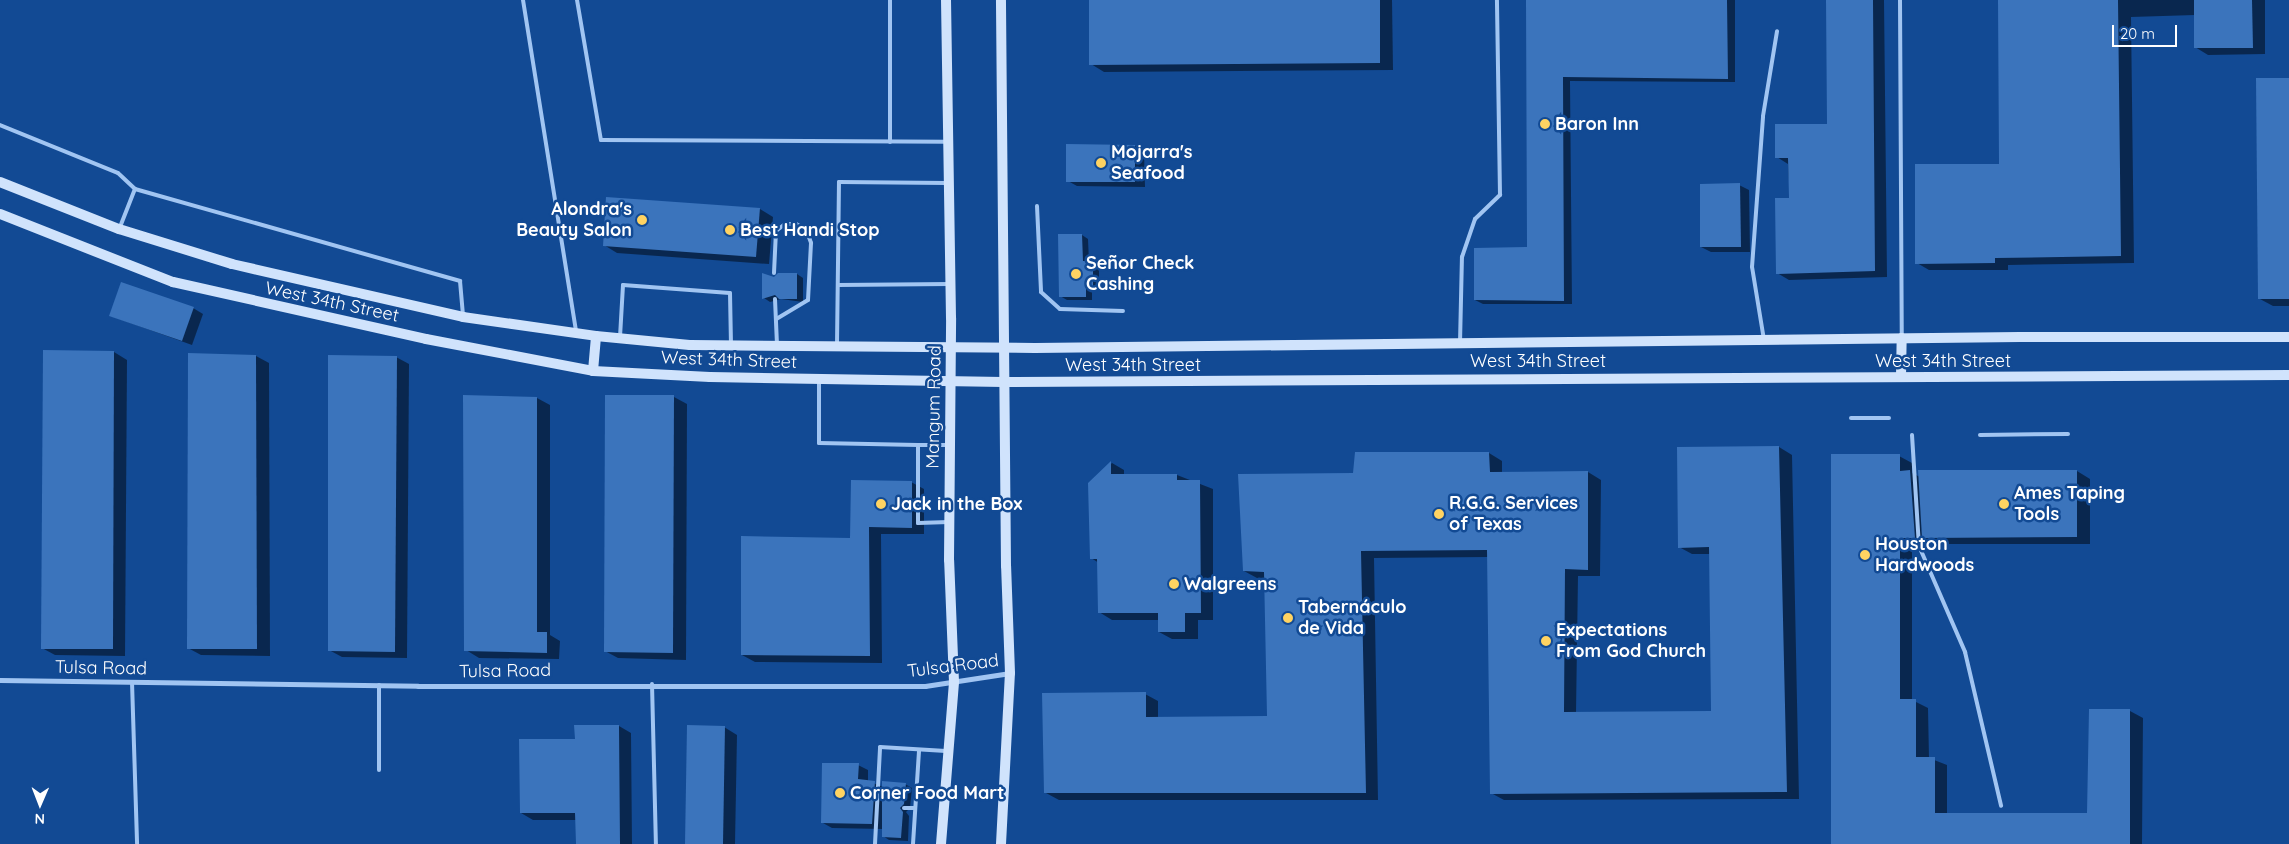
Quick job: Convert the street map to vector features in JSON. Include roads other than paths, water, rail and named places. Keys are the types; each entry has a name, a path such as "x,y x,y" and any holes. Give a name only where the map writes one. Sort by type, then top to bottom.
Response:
{"main road":[{"name":"Mangum Road","path":"942,844 954,682 949,522 951,347 946,0"},
{"path":"1001,0 1003,382 1010,673 1000,828 1001,844"},
{"name":"West 34th Street","path":"0,182 119,229 232,264 463,317 620,338 730,345 1003,347 1902,338 2289,337"},
{"name":"West 34th Street","path":"0,214 173,282 426,339 592,371 950,382 2289,376"},
{"path":"592,371 596,336"},
{"path":"1900,377 1902,338"},
{"path":"995,844 1000,828"}],"street":[{"name":"Tulsa Road","path":"0,680 379,685 925,686 1010,673"}],"lane":[{"path":"523,0 576,333"},
{"path":"578,0 601,140 949,142"},
{"path":"890,0 890,142"},
{"path":"1460,343 1462,257 1475,218 1500,195 1497,0"},
{"path":"1900,0 1902,338"},
{"path":"1764,340 1752,267 1763,116 1777,31"},
{"path":"0,125 118,173 135,189 460,281 463,317"},
{"path":"837,346 839,182 950,183"},
{"path":"119,229 135,189"},
{"path":"1037,206 1041,292 1060,309 1123,311"},
{"path":"774,273 776,231 785,224 796,224 806,230 811,242 808,300 776,319"},
{"path":"620,338 622,284 730,293 730,345"},
{"path":"838,285 950,284"},
{"path":"775,299 777,345"},
{"path":"819,379 819,443 949,445"},
{"path":"1851,418 1888,418"},
{"path":"1980,435 2068,434"},
{"path":"1912,435 1919,546 1965,652 2000,806"},
{"path":"918,445 918,523 949,522"},
{"path":"132,682 137,844"},
{"path":"652,684 656,844"},
{"path":"379,685 379,770"},
{"path":"875,844 880,748 949,751"},
{"path":"913,844 919,750"},
{"path":"877,806 884,806"},
{"path":"904,808 915,808"}],"place":[{"name":"Baron Inn","path":"1545,124"},
{"name":"Mojarra's Seafood","path":"1101,163"},
{"name":"Alondra's Beauty Salon","path":"642,220"},
{"name":"Best Handi Stop","path":"730,230"},
{"name":"Señor Check Cashing","path":"1076,274"},
{"name":"Jack in the Box","path":"881,504"},
{"name":"Ames Taping Tools","path":"2004,504"},
{"name":"R.G.G. Services of Texas","path":"1439,514"},
{"name":"Houston Hardwoods","path":"1865,555"},
{"name":"Walgreens","path":"1174,584"},
{"name":"Tabernáculo de Vida","path":"1288,618"},
{"name":"Expectations From God Church","path":"1546,641"},
{"name":"Corner Food Mart","path":"840,793"}]}
